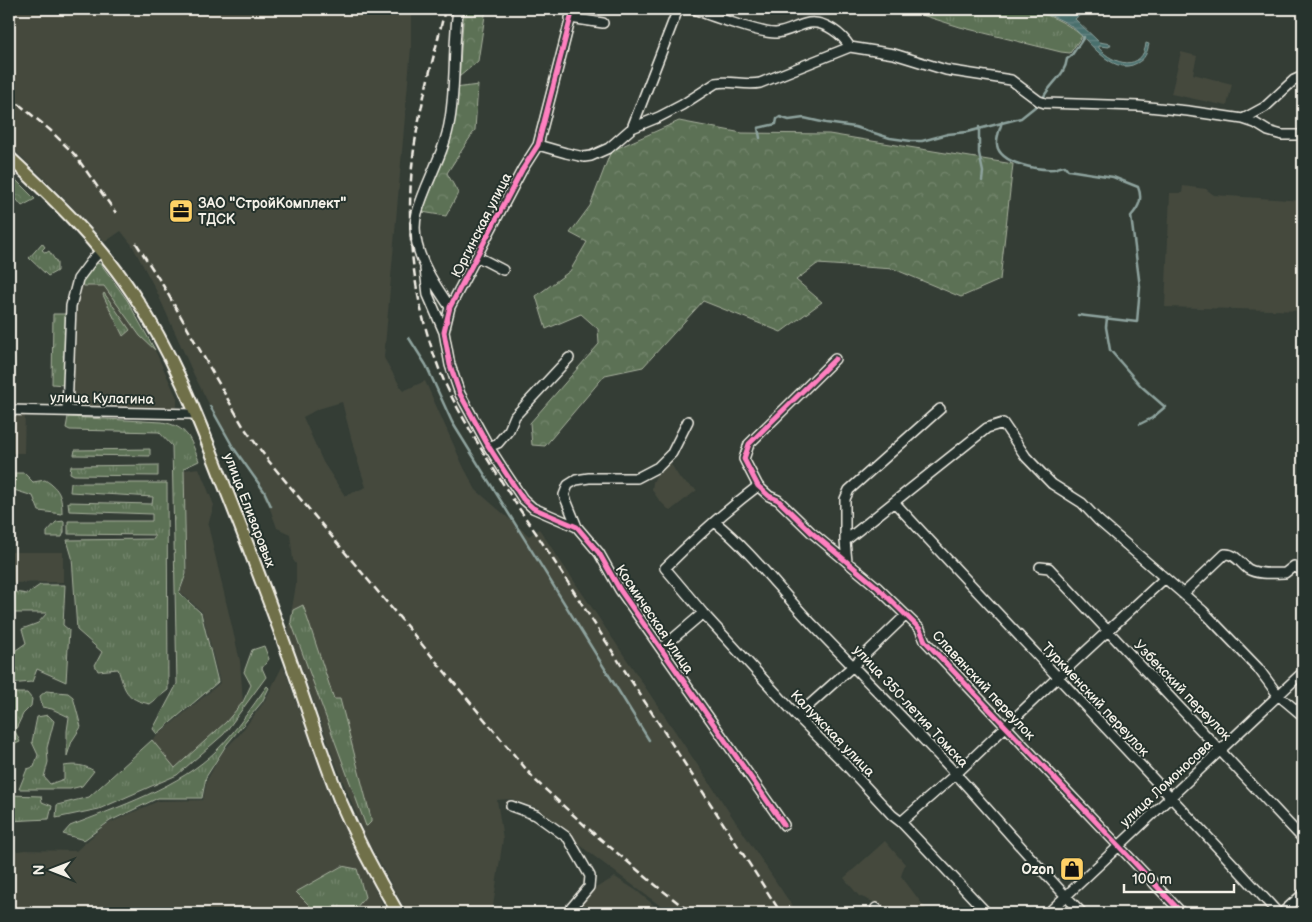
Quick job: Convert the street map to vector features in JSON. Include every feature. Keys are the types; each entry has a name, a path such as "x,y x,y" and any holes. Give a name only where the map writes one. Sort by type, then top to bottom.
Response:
{"main road":[{"name":"улица Елизаровых","path":"9,157 59,205 101,251 134,294 164,346 230,498 340,799 358,840 398,913"}],"street":[{"path":"450,307 433,282 425,265 415,228 417,213 443,150 450,120 458,9"},
{"path":"632,128 678,9"},
{"path":"695,9 748,27 775,33 815,23 841,34 850,47"},
{"path":"572,13 603,23"},
{"name":"Юргинская улица","path":"489,447 460,394 450,365 444,332 450,307 478,257 503,205 538,145 572,13"},
{"path":"538,145 584,157 591,156 609,148 632,128 682,106 716,83 760,83 850,47 894,54 946,70 1010,80 1045,103 1139,106 1243,119 1255,123 1268,131 1282,135 1303,135"},
{"path":"1243,119 1265,107 1294,80 1303,76"},
{"path":"67,411 71,306 78,279 101,251"},
{"path":"478,257 502,270"},
{"path":"425,265 431,306 444,332"},
{"path":"489,447 498,443 509,430 515,416 569,358"},
{"path":"715,522 735,503 758,486 744,459 749,444 835,359"},
{"path":"847,562 845,499 849,490 940,409"},
{"name":"улица Кулагина","path":"9,410 195,414"},
{"path":"577,528 564,495 568,485 576,480 589,478 637,478 658,467 672,453 688,421"},
{"path":"845,541 987,428 1002,423 1026,457 1052,484 1082,503 1098,520 1203,610 1258,668 1278,695 1303,716"},
{"name":"Космическая улица","path":"489,447 504,472 533,508 577,528 599,554 620,590 784,825"},
{"name":"Славянский переулок","path":"758,486 769,496 778,500 920,629 925,641 1182,913"},
{"name":"Туркменский переулок","path":"895,502 1117,742 1172,797 1280,913"},
{"name":"Калужская улица","path":"715,522 706,528 665,568 702,613 796,716 843,762 987,913"},
{"name":"улица 350-летия Томска","path":"715,522 733,536 814,626 854,665 956,774 1082,913"},
{"path":"1183,594 1225,554 1232,555 1255,572 1285,573 1294,566 1303,571"},
{"name":"Узбекский переулок","path":"1040,567 1049,568 1303,839"},
{"path":"901,822 1007,727 1165,578"},
{"path":"662,648 702,613"},
{"path":"796,716 854,665 906,615"},
{"name":"улица Ломоносова","path":"1048,913 1303,672"},
{"path":"510,806 536,815 568,838 590,876 589,887 567,913"},
{"path":"1280,913 1303,894"}],"shaded area":[{"path":"9,9 411,9 411,48 384,358 403,391 425,381 464,468 476,490 529,536 539,529 797,913 670,913 587,851 539,809 511,799 497,800 503,839 492,913 407,913 365,836 335,762 288,631 296,585 296,564 293,560 290,534 277,528 269,506 252,472 227,436 211,408 156,290 132,245 121,231 105,242 58,192 9,145","holes":["342,402 366,487 345,496 323,462 303,417 318,409"]},
{"path":"1181,52 1197,56 1193,74 1232,84 1227,106 1171,94"},
{"path":"1183,186 1206,189 1214,195 1303,201 1303,311 1165,307 1170,193 1182,193"},
{"path":"101,264 127,300 155,350 177,398 177,406 170,411 76,406 71,402 74,306 80,282"},
{"path":"9,412 25,412 24,453 9,453"},
{"path":"669,461 681,480 697,490 670,511 652,490 653,482 659,470"},
{"path":"199,468 214,505 208,525 240,661 243,702 226,727 174,768 152,740 220,683 202,612 180,592 187,574 184,470"},
{"path":"9,552 63,552 63,582 9,583"},
{"path":"283,665 332,803 387,913 9,913 9,852 25,850 76,851 105,825 158,801 203,800 207,780 223,751 239,735 264,702"},
{"path":"885,841 905,864 901,876 929,913 887,913 878,904 859,896 844,878"},
{"path":"615,877 637,891 663,913 569,913 585,894"}],"green space":[{"path":"464,9 486,9 478,61 459,77"},
{"path":"903,9 946,9 962,13 969,9 1015,9 1042,14 1055,19 1069,26 1082,36 1070,53 1061,52 960,27"},
{"path":"478,85 475,130 447,173 458,193 446,216 422,212 450,143 455,88"},
{"path":"679,121 742,133 829,134 1013,164 1000,280 961,297 894,269 817,264 796,280 822,302 781,332 703,301 643,367 605,375 545,446 532,445 530,423 599,344 598,329 581,314 546,329 536,296 570,271 587,242 570,233 590,206 611,151"},
{"path":"9,173 35,199 22,206 9,190"},
{"path":"42,243 45,247 42,250 46,253 49,251 57,263 57,271 48,276 29,258"},
{"path":"95,263 101,264 127,300 155,350 140,336 104,286 84,286 80,282"},
{"path":"104,293 130,330 123,336 103,295"},
{"path":"53,314 67,314 64,385 52,384"},
{"path":"68,417 171,424 183,430 187,435 199,461 184,468 186,574 179,593 201,613 218,682 157,734 153,729 177,684 172,446 159,432 70,430 66,428"},
{"path":"150,449 150,456 74,455 75,450"},
{"path":"158,465 158,476 74,475 70,473 71,466"},
{"path":"15,473 24,473 33,482 45,480 54,487 61,498 62,514 39,511 33,496 14,490"},
{"path":"71,483 167,483 168,690 150,704 135,699 127,692 118,669 98,671 95,665 102,652 77,630 72,557 67,540 154,539 154,535 68,534 68,521 152,521 152,514 69,511 68,502 152,504 153,497 70,492"},
{"path":"64,521 62,537 47,537 47,532 56,522"},
{"path":"40,585 65,585 63,625 69,630 66,682 37,669 32,682 9,684 9,655 26,643 22,629 38,623 47,613 9,613 9,591 27,594"},
{"path":"303,605 334,699 340,699 371,818 371,822 367,826 291,622 293,610"},
{"path":"264,646 269,659 262,668 266,677 224,734 177,775 99,809 56,818 57,805 89,797 152,740 175,768 226,722 243,702 251,685 244,672 252,650"},
{"path":"267,686 269,688 262,702 227,744 206,777 202,798 158,798 110,821 84,840 63,834 70,826 148,795 185,775 202,763 231,735"},
{"path":"46,691 68,693 73,697 81,727 72,741 67,756 69,717 52,709 42,707 40,696"},
{"path":"11,693 27,693 32,699 31,706 23,714 15,731 20,742 13,745 9,743 9,698"},
{"path":"48,715 54,721 47,748 48,762 44,777 50,784 64,779 64,766 68,765 83,766 94,771 82,786 70,789 19,789 27,769 34,767 38,755 32,742 37,717"},
{"path":"9,795 41,796 42,802 52,806 49,819 9,821"},
{"path":"342,866 357,869 365,897 352,913 317,913 296,892"}],"water":[{"path":"1016,9 1119,9 1090,11 1075,19 1099,42 1111,44 1109,47 1099,46 1099,48 1119,62 1134,62 1144,52 1146,43 1149,44 1144,58 1140,61 1127,66 1118,65 1100,54 1068,24 1043,14"}],"waterway":[{"path":"1043,98 1061,75 1067,59 1084,37"},
{"path":"760,138 758,128 776,124 777,119 780,117 789,120 804,118 855,127 890,138 922,141 1021,118 1036,106"},
{"path":"1002,122 997,145 1000,152 1012,161 1039,168 1054,169 1065,166 1068,170 1113,177 1138,187 1139,203 1131,216 1140,287 1137,322 1078,315"},
{"path":"979,127 982,181"},
{"path":"1107,318 1106,327 1110,350 1141,386 1165,407 1152,418 1140,424"},
{"path":"409,338 426,365 452,422 649,740"},
{"path":"210,406 233,447 264,491 271,506"}],"railway":[{"path":"445,9 416,138 410,210 413,263 417,290 429,341 438,366 459,411 497,474 781,913"},
{"path":"9,96 50,130 75,155 116,213"},
{"path":"136,243 164,287 243,426 267,459 536,781 591,831 691,913"}],"cycle path":[{"path":"573,9 538,145 522,170 450,307 444,332 450,365 460,394 489,447 523,499 533,508 577,527 599,553 620,590 784,825"},
{"path":"835,359 749,444 744,459 758,486 769,496 778,500 811,532 877,587 920,629 925,641 1182,913"}],"place":[{"name":"ЗАО \"СтройКомплект\" ТДСК","path":"181,211"},
{"name":"Ozon","path":"1072,869"}]}
